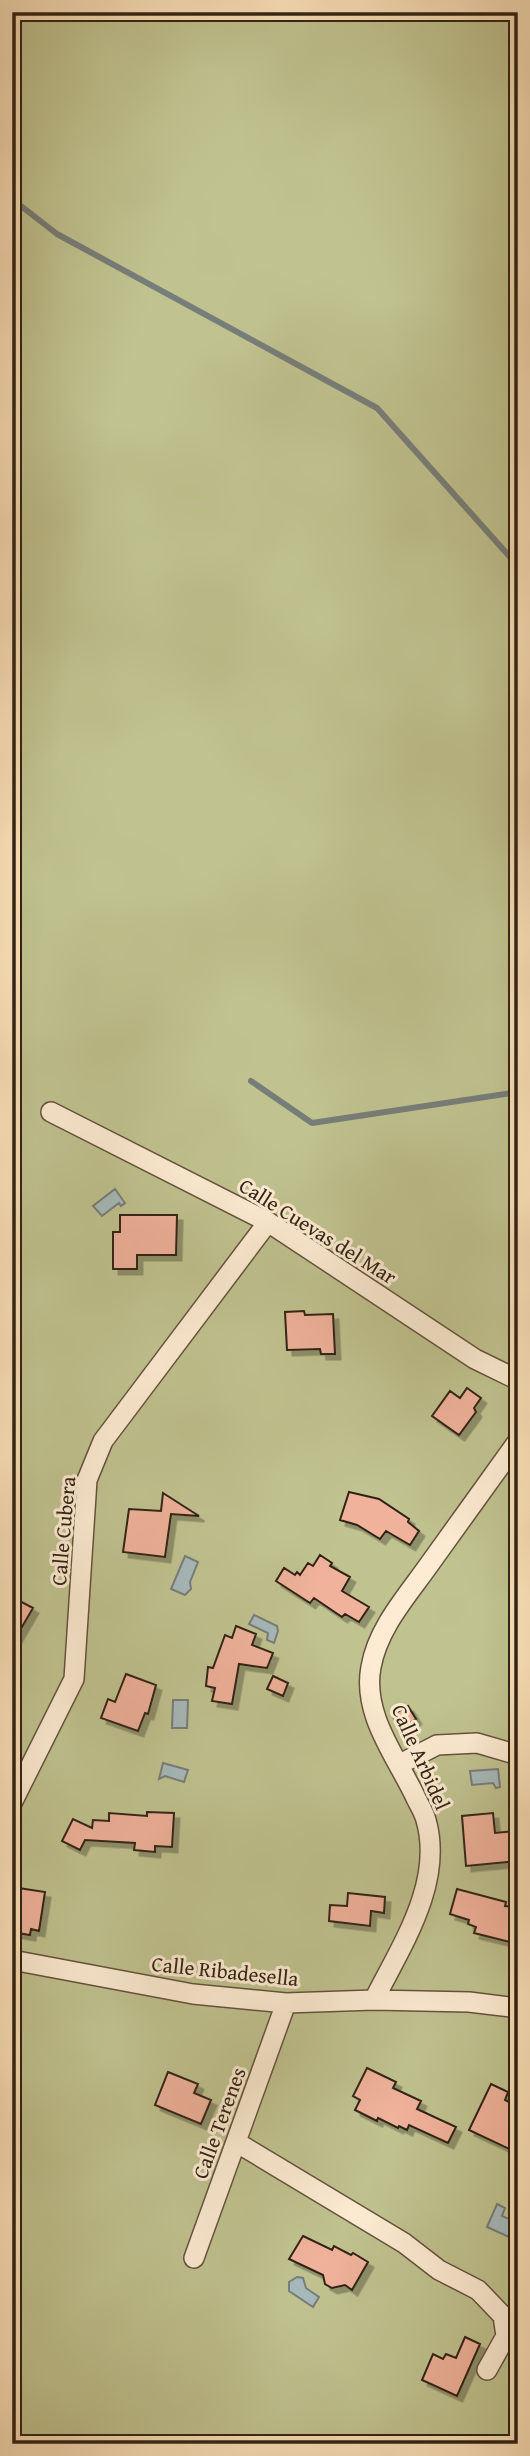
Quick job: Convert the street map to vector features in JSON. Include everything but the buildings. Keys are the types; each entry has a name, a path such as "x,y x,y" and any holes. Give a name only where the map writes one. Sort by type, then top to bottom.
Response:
{"street":[{"name":"Calle Cuevas del Mar","path":"51,1112 268,1222 475,1359 518,1380"},
{"name":"Calle Cubera","path":"12,1803 74,1679 87,1480 103,1441 268,1222"},
{"name":"Calle Arbidel","path":"374,2000 418,1911 426,1880 429,1849 426,1820 400,1764 382,1735 371,1700 371,1668 383,1630 518,1441"},
{"path":"400,1764 437,1745 477,1743 518,1755"},
{"name":"Calle Ribadesella","path":"12,1960 193,1994 286,2003 374,2000 469,2002 518,2008"},
{"name":"Calle Terenes","path":"194,2258 286,2003"},
{"path":"236,2142 404,2243 439,2270 478,2290 503,2316 506,2336 487,2370"}],"green space":[{"path":"12,12 518,12 518,2444 12,2444"}],"shaded area":[{"path":"115,1189 125,1203 121,1206 119,1203 102,1216 93,1206"},
{"path":"185,1556 198,1562 190,1582 191,1589 185,1595 171,1589"},
{"path":"254,1615 277,1626 274,1643 267,1640 268,1633 249,1624"},
{"path":"173,1700 188,1700 187,1728 172,1728"},
{"path":"163,1763 188,1770 184,1782 165,1776 159,1779"},
{"path":"498,1769 500,1787 496,1788 493,1783 472,1785 470,1771"},
{"path":"497,2204 505,2208 502,2216 518,2223 518,2241 487,2227"},
{"path":"297,2277 303,2278 306,2288 319,2297 313,2307 289,2291 289,2282"}],"waterway":[{"path":"12,199 57,234 377,408 518,566"},
{"path":"251,1081 312,1123 518,1092"}]}
